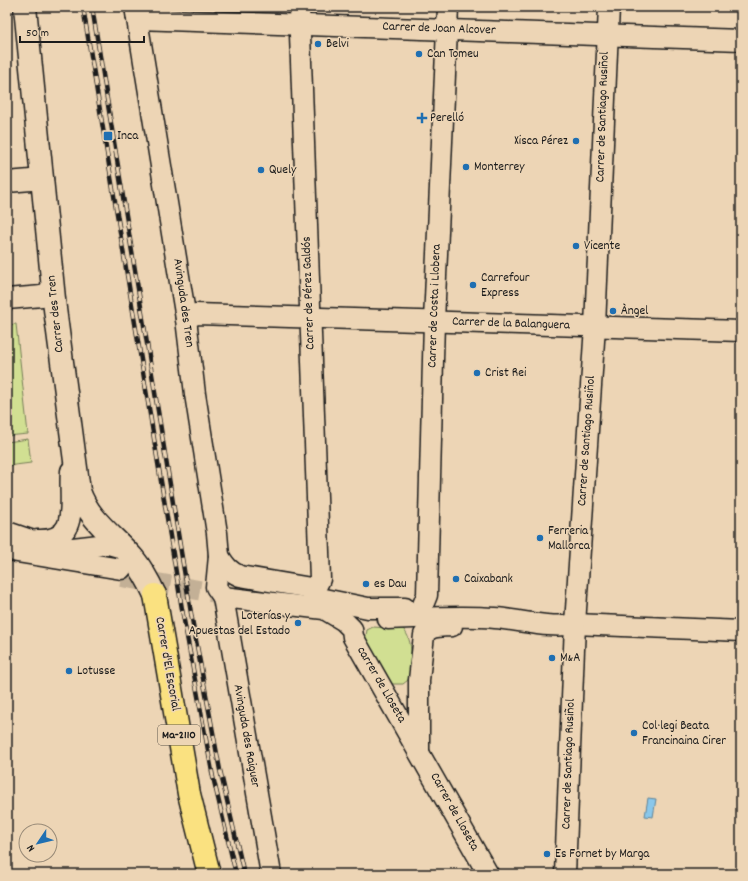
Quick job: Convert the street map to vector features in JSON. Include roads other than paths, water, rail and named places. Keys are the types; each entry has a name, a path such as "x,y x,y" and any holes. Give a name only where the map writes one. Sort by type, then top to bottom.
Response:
{"main road":[{"name":"Carrer des Tren","path":"25,7 53,288 79,491 83,503 122,565 141,569 155,595"},
{"name":"Carrer d'El Escorial","path":"155,595 189,794 209,874"}],"street":[{"name":"Carrer de Costa i Llobera","path":"423,605 427,595 434,321 448,7"},
{"name":"Carrer de Santiago Rusiñol","path":"565,874 575,624 594,326 609,7"},
{"name":"Carrer de Joan Alcover","path":"136,13 299,16 447,30 741,40"},
{"name":"Avinguda des Tren","path":"136,13 186,319 195,394 217,533 219,556 216,587 229,592"},
{"name":"Carrer de Pérez Galdós","path":"219,556 224,566 232,573 240,576 311,588 316,585 320,579 299,16"},
{"path":"7,182 43,179"},
{"path":"7,299 42,296 53,288"},
{"name":"Carrer de la Balanguera","path":"186,319 196,314 741,331"},
{"path":"31,539 53,539 60,536 69,525 71,472 74,459"},
{"path":"7,532 42,544 64,549 108,544 122,565"},
{"path":"7,548 17,552 122,565"},
{"path":"7,558 122,565"},
{"path":"229,592 324,609 348,625 354,622 368,608"},
{"path":"229,592 336,600 368,608 415,608 423,605 433,608 496,607 529,610 566,617 575,624"},
{"name":"Avinguda des Raiguer","path":"229,592 271,874"},
{"path":"388,619 494,618 551,626 575,624 741,631"},
{"name":"carrer de Lloseta","path":"348,625 353,637 419,750"},
{"path":"419,750 419,680 424,635 427,631 433,627 460,626 532,629 551,626"},
{"path":"386,694 398,694 411,688 419,680"},
{"name":"Carrer de Lloseta","path":"419,750 488,874"}],"water":[{"path":"648,798 656,799 653,817 645,816"}],"tunnel":[{"path":"121,577 234,596"}],"railway":[{"path":"83,7 183,615 213,777 236,874"},
{"path":"92,7 192,619 220,770 244,874"}],"place":[{"name":"Belvi","path":"318,44"},
{"name":"Can Tomeu","path":"419,54"},
{"name":"Perelló","path":"422,118"},
{"name":"Inca","path":"108,136"},
{"name":"Xisca Pérez","path":"576,141"},
{"name":"Monterrey","path":"466,167"},
{"name":"Quely","path":"261,170"},
{"name":"Vicente","path":"576,246"},
{"name":"Carrefour Express","path":"473,285"},
{"name":"Àngel","path":"613,311"},
{"name":"Crist Rei","path":"477,373"},
{"name":"Ferreria Mallorca","path":"540,538"},
{"name":"Caixabank","path":"456,579"},
{"name":"es Dau","path":"366,584"},
{"name":"Loterías y Apuestas del Estado","path":"298,623"},
{"name":"M&A","path":"552,658"},
{"name":"Lotusse","path":"69,671"},
{"name":"Col·legi Beata Francinaina Cirer","path":"634,733"},
{"name":"Es Fornet by Marga","path":"547,854"}]}
